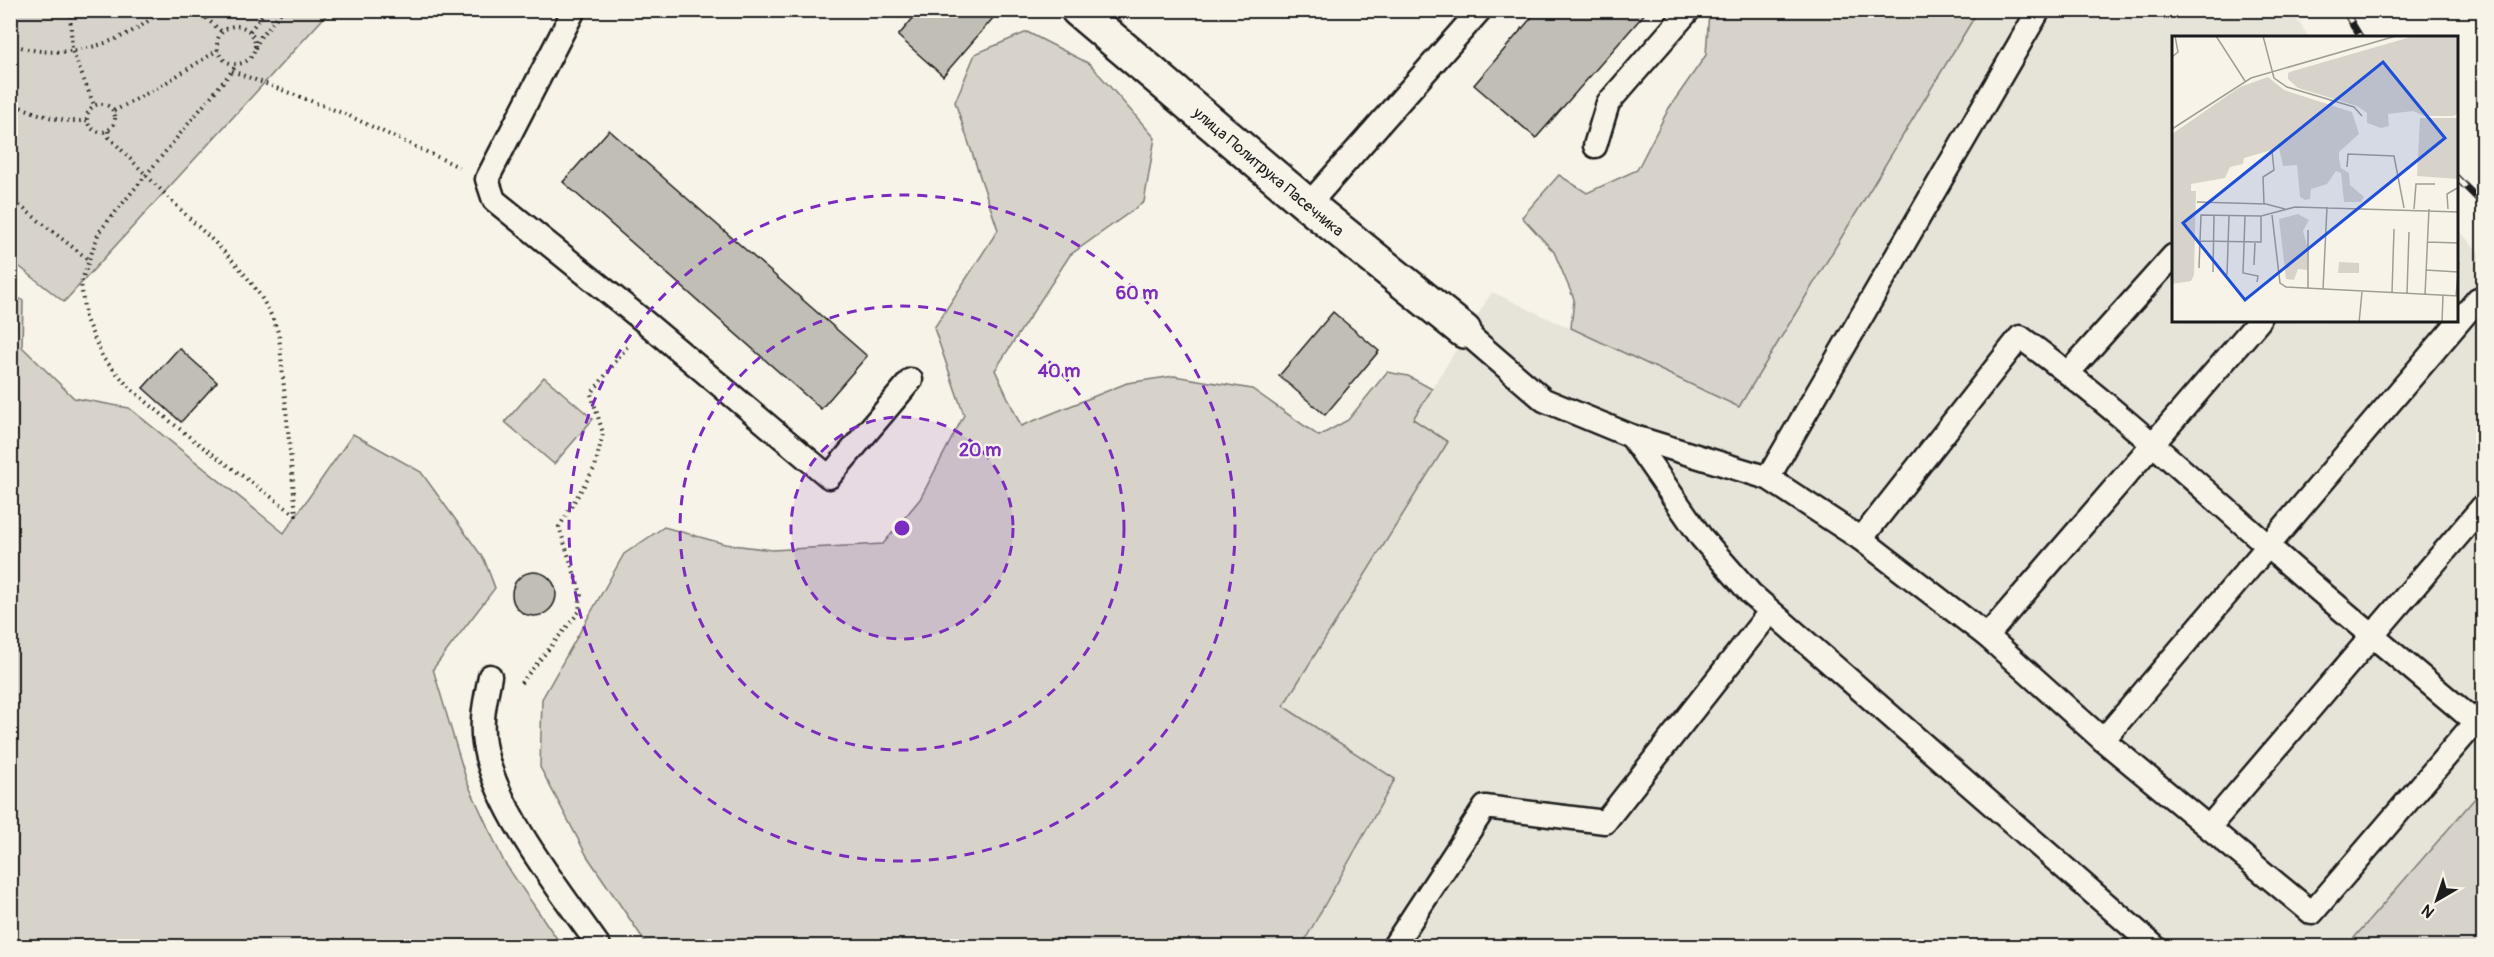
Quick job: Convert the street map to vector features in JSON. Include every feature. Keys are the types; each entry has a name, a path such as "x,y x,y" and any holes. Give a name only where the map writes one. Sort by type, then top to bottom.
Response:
{"street":[{"name":"улица Политрука Пасечника","path":"1078,10 1308,204 1464,331"}],"lane":[{"path":"574,10 487,179 494,200 645,322 829,477 911,380"},
{"path":"1308,204 1480,10"},
{"path":"1595,146 1608,103 1689,10"},
{"path":"1768,478 2039,10"},
{"path":"2069,372 2172,257"},
{"path":"2458,322 2478,298"},
{"path":"1987,636 2152,442 2258,322"},
{"path":"2103,740 2458,322"},
{"path":"1464,331 1544,400 1631,436 1768,478 1861,539 1987,636 2103,740 2312,913 2479,717 2373,635 2268,546 2152,442 2069,372 2020,337 1861,539"},
{"path":"1631,436 1701,537 1770,612 2154,946"},
{"path":"2209,827 2484,505"},
{"path":"1394,946 1485,807 1605,822 1770,612"},
{"path":"490,676 482,719 484,745 500,792 529,845 599,946"}],"path":[{"path":"70,10 72,50 94,105"},
{"path":"10,43 41,51 72,50 94,45 135,29 161,10"},
{"path":"197,10 222,32"},
{"path":"249,31 266,10"},
{"path":"255,49 255,39 241,26 231,27 222,32 218,40 218,50 223,58 232,64 250,58 255,49 261,36 283,10"},
{"path":"114,111 159,87 218,50"},
{"path":"108,131 109,137 145,175 242,269 271,311 279,335 296,515 192,440 132,390 103,358 85,317 81,283 99,231 145,175 232,71 237,63"},
{"path":"232,71 345,114 487,179"},
{"path":"10,103 41,115 77,122 87,120"},
{"path":"103,103 114,111 114,124 108,131 99,132 91,128 87,120 88,111 94,105 103,103"},
{"path":"10,198 89,260"},
{"path":"541,659 579,612 581,594 559,527 595,467 603,433 591,394 645,322"}],"shaded area":[{"path":"10,11 330,11 64,302 11,260"},
{"path":"1709,11 1978,11 1739,407 1571,328 1574,299 1554,252 1522,217 1559,175 1587,193 1637,170 1669,108 1706,55"},
{"path":"1978,11 2291,11 2308,36 2172,36 2172,322 2458,322 2458,229 2483,257 2483,789 2347,946 1320,946 1305,940 1395,779 1283,706 1448,442 1413,419 1492,292 1739,407"},
{"path":"1027,32 1090,64 1155,138 1144,202 1070,255 995,370 1021,426 1127,383 1174,376 1252,389 1319,436 1348,420 1387,372 1408,376 1432,389 1413,419 1448,442 1283,706 1395,779 1305,940 1320,946 648,946 587,856 540,767 542,699 624,554 664,527 725,544 772,550 883,544 920,499 964,415 934,328 998,230 955,102 975,54"},
{"path":"11,292 23,301 22,347 74,398 129,408 284,533 353,434 421,472 484,559 495,588 433,669 467,782 504,862 562,946 11,946"},
{"path":"544,377 593,419 554,464 505,422"},
{"path":"2483,789 2483,946 2347,946"}],"building":[{"path":"920,10 1000,10 943,76 898,36"},
{"path":"1538,10 1648,10 1536,138 1474,85"},
{"path":"609,130 867,356 821,409 563,182"},
{"path":"1333,312 1379,351 1325,415 1279,376"},
{"path":"179,348 217,382 181,422 143,388"},
{"path":"534,572 550,578 556,594 550,610 534,616 518,610 512,594 518,578"}],"railway":[{"path":"2344,10 2360,36"},
{"path":"2458,179 2484,205"}]}
